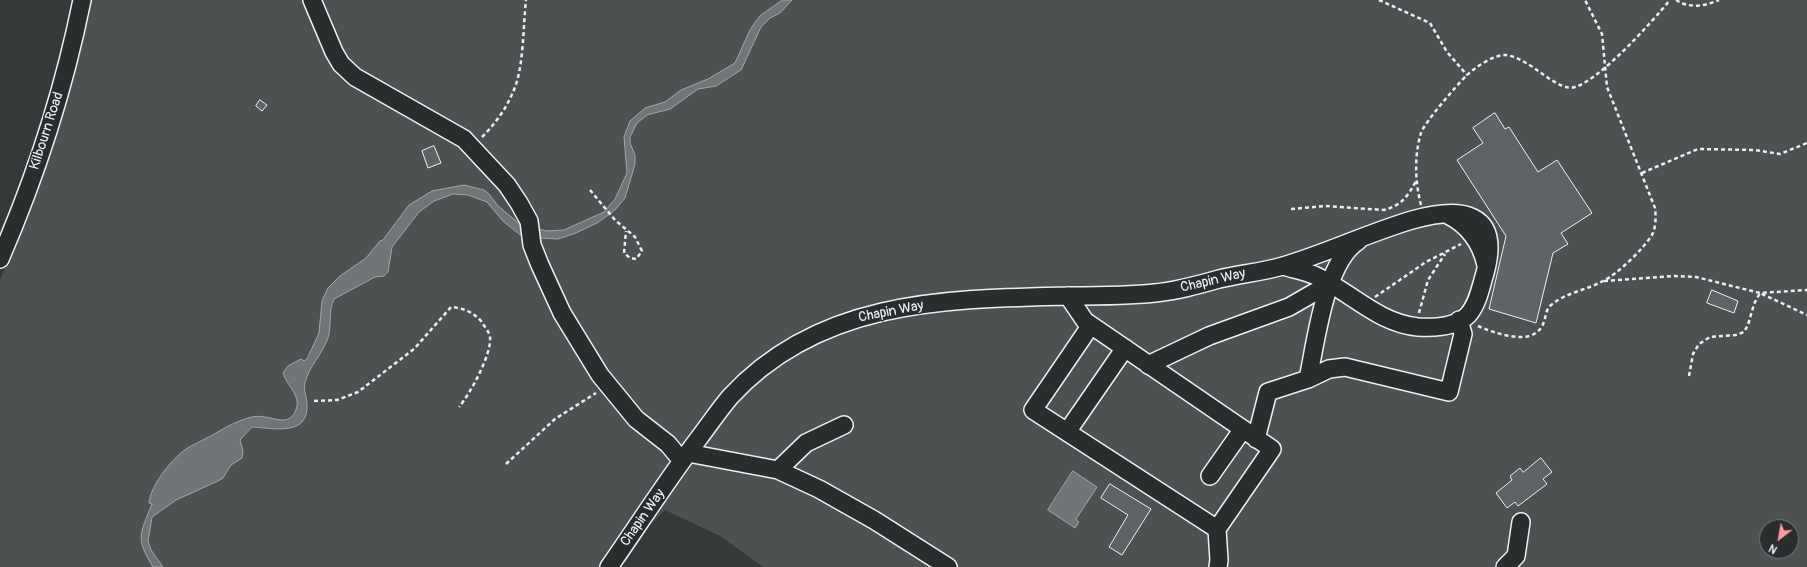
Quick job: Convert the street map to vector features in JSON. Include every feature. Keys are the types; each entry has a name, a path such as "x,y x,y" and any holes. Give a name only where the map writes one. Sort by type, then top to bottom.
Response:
{"street":[{"name":"Kilbourn Road","path":"0,259 15,224 47,135 66,73 82,0"},
{"path":"312,0 334,52 341,64 355,77 464,139 507,185 519,203 528,221 532,245 562,313 608,385 636,419 685,457 778,470 819,489 874,520 948,567"},
{"path":"1446,214 1460,221 1473,236 1484,257 1487,267"},
{"path":"1283,266 1314,275 1329,284 1367,307 1394,321 1416,327 1443,327 1463,318 1476,300 1487,267 1490,252 1489,238 1485,229 1475,218 1467,214 1446,214 1423,217 1369,235 1352,245 1343,257 1329,284 1308,379"},
{"name":"Chapin Way","path":"609,567 685,457 729,398 753,375 782,352 818,332 848,321 898,308 950,302 1157,293 1283,266 1369,235"},
{"path":"1148,365 1209,336 1289,307 1329,284"},
{"path":"1068,296 1085,321 1272,449 1216,529 1219,560 1218,567"},
{"path":"1210,476 1250,434 1268,392 1308,379 1329,369 1345,367 1449,392 1463,334 1463,318"},
{"path":"1091,325 1033,410 1216,529"},
{"path":"1067,432 1125,348"},
{"path":"778,470 806,443 844,425"},
{"path":"1505,567 1516,556 1521,522"}],"path":[{"path":"472,148 495,123 514,91 519,67 526,0"},
{"path":"1379,0 1430,23 1446,52 1466,75"},
{"path":"1463,318 1492,332 1521,337 1534,334 1545,323 1547,311 1550,306 1578,291 1603,281 1617,272 1652,234 1656,220 1655,208 1607,87 1604,68 1602,34 1585,0"},
{"path":"1423,217 1416,180 1421,132 1426,122 1466,75 1490,60 1503,55 1518,58 1534,66 1561,86 1572,88 1604,68 1637,37 1670,0"},
{"path":"1676,0 1691,6 1702,5 1719,0"},
{"path":"1642,173 1698,149 1755,150 1780,154 1807,143"},
{"path":"1291,209 1326,206 1384,210 1392,208 1405,199 1416,180"},
{"path":"590,190 615,220 626,231 635,237 642,248 641,254 636,259 630,258 624,253 626,231"},
{"path":"1367,307 1376,297 1426,262 1445,254 1473,236"},
{"path":"1416,327 1427,284 1445,254"},
{"path":"1603,281 1675,276 1696,277 1760,293 1807,315"},
{"path":"1760,293 1807,290"},
{"path":"1689,376 1693,354 1699,344 1710,337 1736,335 1744,332 1748,325 1754,304 1760,293"},
{"path":"314,401 337,400 358,392 414,349 451,307 456,307 474,314 486,329 490,339 487,352 475,384 460,407"},
{"path":"506,464 555,419 608,385"}],"shaded area":[{"path":"88,0 1807,0 1807,567 763,567 720,536 665,510 607,567 0,567 0,280 20,232"},
{"path":"783,0 792,0 780,13 770,18 761,27 741,70 716,86 698,89 670,109 647,115 637,123 630,137 630,143 635,155 635,164 625,198 615,210 597,223 576,233 558,239 523,237 503,221 487,202 468,195 453,194 434,201 419,212 392,247 388,272 384,276 375,277 334,299 331,308 328,338 309,371 305,383 304,388 307,404 306,415 302,422 296,426 279,429 252,427 240,440 243,451 242,458 231,465 223,478 176,500 152,517 148,541 151,550 163,567 153,567 147,557 141,536 142,529 152,504 149,503 150,496 161,475 184,450 239,421 258,416 282,420 292,417 297,406 296,396 283,373 288,366 301,359 304,361 307,359 319,333 322,301 328,288 340,276 366,258 380,241 383,240 409,205 432,191 464,185 484,190 498,206 521,225 547,231 564,230 604,212 615,199 627,173 624,137 630,121 645,108 665,102 681,90 708,79 735,63 750,30 756,21 761,15"},
{"path":"1073,471 1097,487 1076,519 1079,522 1075,528 1048,510"}],"building":[{"path":"260,100 267,105 262,111 256,106"},
{"path":"1495,113 1505,129 1509,127 1538,172 1557,160 1592,213 1561,233 1568,244 1553,253 1536,323 1489,309 1506,236 1457,160 1483,143 1473,128"},
{"path":"434,146 441,163 428,168 422,151"},
{"path":"1712,290 1738,301 1734,313 1707,303"},
{"path":"1541,458 1552,472 1543,479 1547,484 1518,506 1515,502 1507,508 1496,493 1512,480 1510,476 1520,468 1523,472"},
{"path":"1110,484 1151,509 1122,555 1109,547 1128,515 1101,498"}]}
